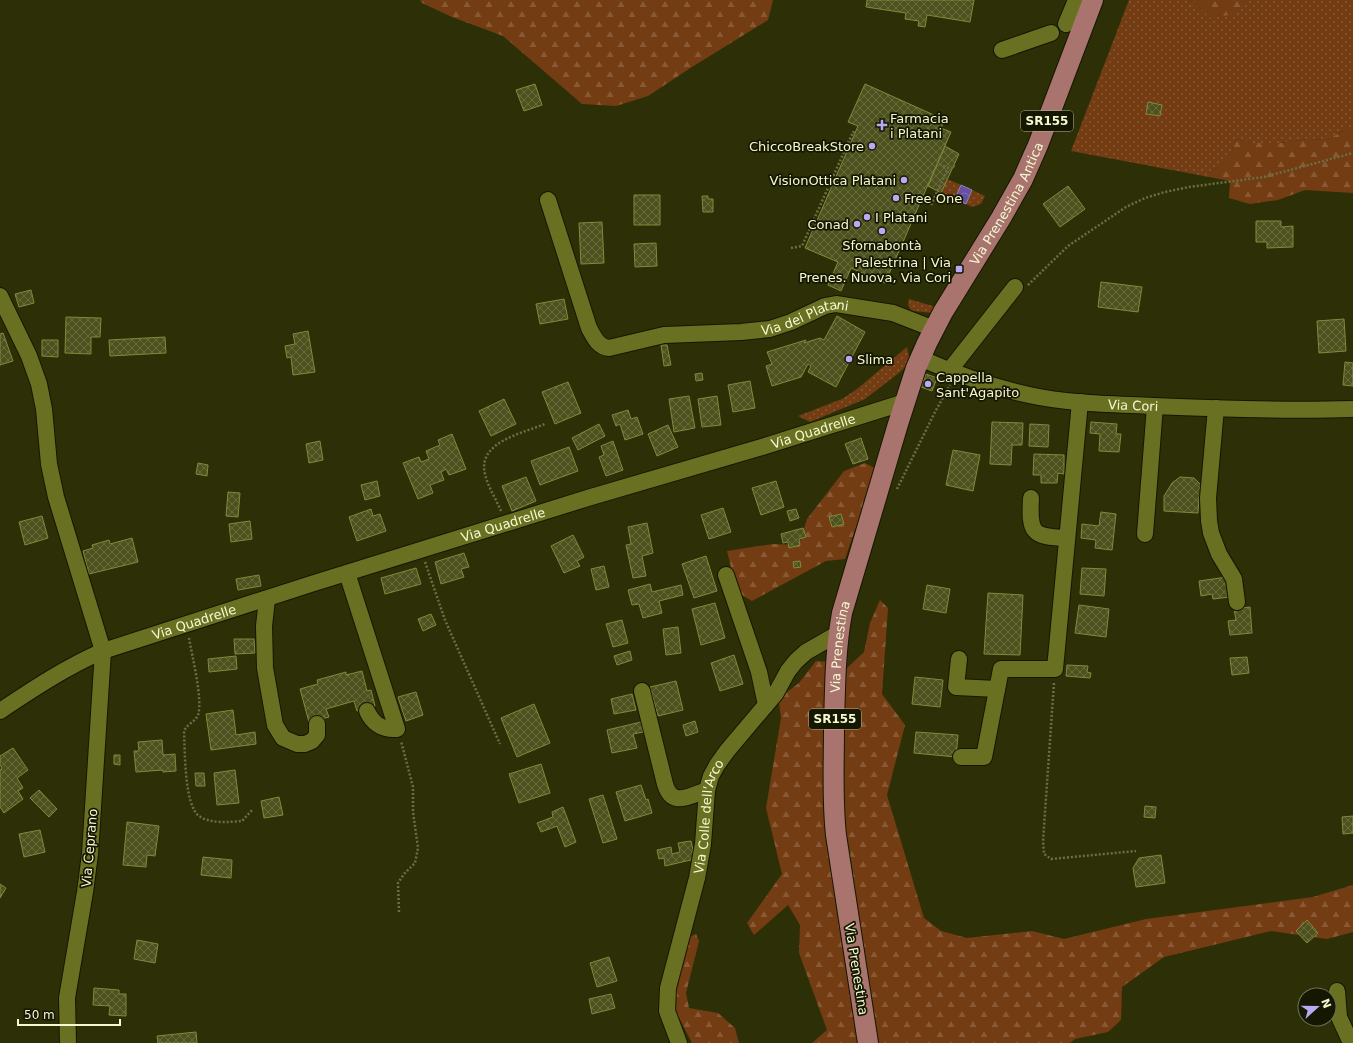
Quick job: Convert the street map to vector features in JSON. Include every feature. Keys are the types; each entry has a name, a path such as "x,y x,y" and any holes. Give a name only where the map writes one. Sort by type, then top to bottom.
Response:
{"main road":[{"name":"Via Prenestina Antica","path":"934,329 1001,218 1023,178 1038,145 1093,0"},
{"name":"SR155","path":"905,402 920,358 934,329"},
{"name":"Via Prenestina","path":"868,1043 836,835 834,812 833,788 836,666 839,634 845,600 905,402"}],"street":[{"path":"1066,24 1076,0"},
{"path":"1002,50 1051,33"},
{"name":"Via dei Platani","path":"548,200 587,322 595,339 601,346 609,348 648,338 672,334 741,332 770,329 784,325 825,306 836,304 893,313 934,329"},
{"path":"952,372 1020,288"},
{"path":"0,296 29,356 39,384 44,408 49,464 56,497 103,651"},
{"name":"Via Cori","path":"920,358 952,372 1030,395 1080,402 1298,411 1353,409"},
{"name":"Via Quadrelle","path":"0,711 52,676 103,651 611,491 762,447 905,402"},
{"path":"961,756 984,757 1001,669 1055,669 1080,402"},
{"path":"1145,534 1155,406"},
{"path":"1216,408 1208,498 1209,521 1211,533 1218,554 1234,579 1237,602"},
{"path":"1031,498 1030,520 1038,534 1044,537 1067,538"},
{"path":"347,573 397,729 390,730 373,722 367,711"},
{"path":"726,575 759,672 766,705"},
{"path":"267,599 264,626 265,668 275,725 283,738 296,744 305,744 312,741 317,735 317,724"},
{"name":"Via Colle dell'Arco","path":"679,1043 668,1016 667,996 670,975 698,878 703,844 707,790 711,776 717,765 776,693 788,671 796,661 806,652 839,634"},
{"name":"Via Ceprano","path":"68,1043 68,998 90,854 103,651"},
{"path":"959,659 956,687 997,689"},
{"path":"642,691 668,793 671,796 680,799 707,790"},
{"path":"1337,991 1339,1017 1351,1043"}],"path":[{"path":"791,248 802,246 853,132 855,133"},
{"path":"1020,288 1068,246 1126,207 1165,192 1264,176 1353,153"},
{"path":"931,205 948,168 938,163"},
{"path":"940,261 955,267"},
{"path":"895,494 935,412 952,372"},
{"path":"508,523 485,476 484,466 486,456 491,449 503,440 545,424"},
{"path":"421,550 434,593 500,744"},
{"path":"186,625 198,690 198,714 195,719 186,726 184,731 187,785 193,806 199,816 212,821 228,822 242,821 253,809"},
{"path":"1055,669 1043,841 1044,854 1051,859 1136,851"},
{"path":"397,729 412,787 412,812 418,848 415,863 404,874 398,883 399,912"}],"green space":[{"path":"420,0 773,0 768,20 648,96 616,106 582,104 503,36 452,17 422,3"},
{"path":"1129,0 1189,0 1211,18 1249,3 1249,0 1353,0 1353,126 1326,140 1308,139 1281,143 1251,143 1237,139 1226,162 1204,176 1071,151"},
{"path":"1189,0 1249,0 1249,3 1234,14 1211,18"},
{"path":"1353,126 1353,193 1305,190 1278,200 1250,204 1229,198 1230,181 1204,176 1226,162 1237,139 1251,143 1281,143 1308,139 1326,140"},
{"path":"947,179 961,185 955,199 941,193"},
{"path":"972,190 985,196 981,204 972,207 966,204"},
{"path":"909,299 936,307 933,313 913,311 908,305"},
{"path":"907,347 910,362 900,372 865,399 810,422 798,416 842,399 857,389"},
{"path":"865,463 876,469 845,559 826,561 752,601 737,592 727,551 773,544 799,545 807,519 844,471"},
{"path":"880,600 888,608 882,694 905,725 887,795 924,918 941,931 967,938 1032,931 1064,939 1146,919 1313,897 1353,885 1353,932 1327,939 1271,931 1164,957 1122,987 1121,1020 1108,1032 1075,1039 1070,1043 872,1043 839,819 839,716 847,668 864,652 870,623"},
{"path":"816,661 829,662 861,1043 812,1043 827,1030 799,953 800,925 788,905 754,935 747,923 782,874 766,808 781,718 779,703 787,692 799,683"},
{"path":"696,934 699,941 686,993 689,1008 718,1013 735,1028 739,1043 692,1043 672,1004 689,937"}],"water":[{"path":"961,185 972,190 966,204 955,199"}],"building":[{"path":"867,0 974,0 970,22 927,15 925,27 918,26 919,21 905,19 906,13 866,7"},
{"path":"535,84 542,105 524,111 516,90"},
{"name":"I Platani","path":"865,84 945,120 941,128 951,132 885,283 851,268 841,291 828,285 838,262 805,248 858,126 848,122"},
{"path":"1148,102 1162,105 1160,116 1146,114"},
{"path":"945,146 959,154 941,193 928,186"},
{"path":"1068,186 1085,209 1060,227 1043,204"},
{"path":"634,195 660,195 660,225 634,225"},
{"path":"702,196 708,196 708,199 713,199 713,212 703,212"},
{"path":"1256,221 1281,221 1281,227 1293,226 1293,247 1267,248 1267,242 1256,242"},
{"path":"602,222 604,263 581,264 579,223"},
{"path":"656,243 657,266 635,267 634,244"},
{"path":"1101,282 1142,287 1138,312 1098,307"},
{"path":"31,290 34,303 19,307 15,294"},
{"path":"564,299 568,319 540,324 536,304"},
{"path":"837,316 865,332 836,387 808,372 811,366 808,364 801,377 772,386 766,366 772,364 767,352 806,340 804,343 820,338 824,340"},
{"path":"66,317 101,318 100,337 91,337 91,354 65,353"},
{"path":"1344,319 1346,351 1319,353 1317,321"},
{"path":"308,331 315,372 293,375 291,357 287,358 285,346 295,344 293,334"},
{"path":"3,333 13,361 0,365 0,334"},
{"path":"165,337 166,353 110,356 109,340"},
{"path":"42,340 58,340 58,357 42,356"},
{"path":"661,345 667,345 671,365 664,366"},
{"path":"1345,362 1353,363 1353,386 1343,385"},
{"path":"702,373 703,380 696,381 695,374"},
{"name":"Cappella Sant'Agapito","path":"926,374 937,378 932,391 921,387"},
{"path":"750,381 755,408 733,412 728,385"},
{"path":"568,382 581,413 555,424 542,392"},
{"path":"689,396 695,428 674,432 669,399"},
{"path":"717,396 721,425 702,427 698,399"},
{"path":"504,399 516,424 491,436 479,411"},
{"path":"628,410 631,419 637,417 643,434 625,440 620,424 616,426 612,415"},
{"path":"992,422 1023,423 1022,445 1012,445 1011,465 990,464"},
{"path":"1091,422 1117,424 1116,434 1121,434 1119,452 1099,451 1100,434 1090,433"},
{"path":"599,424 605,436 578,450 572,438"},
{"path":"1030,424 1049,425 1048,447 1029,446"},
{"path":"668,425 678,447 657,456 648,434"},
{"path":"452,434 466,469 449,475 446,469 441,472 444,480 430,485 433,493 418,499 403,463 419,457 421,462 429,459 426,451 440,445 438,440"},
{"path":"861,438 868,459 853,464 845,444"},
{"path":"320,441 323,460 309,463 306,444"},
{"path":"613,441 623,470 606,476 599,457 604,455 601,446"},
{"path":"569,447 578,471 540,485 531,461"},
{"path":"953,450 980,455 973,491 946,485"},
{"path":"1034,454 1064,455 1064,474 1058,473 1057,483 1041,483 1041,475 1033,475"},
{"path":"198,463 208,465 207,476 196,474"},
{"path":"526,477 536,501 512,511 502,486"},
{"path":"1180,477 1194,478 1200,484 1204,494 1199,497 1198,513 1164,511 1164,496 1172,483"},
{"path":"377,481 380,496 365,500 361,485"},
{"path":"776,481 784,507 761,515 752,488"},
{"path":"228,492 240,493 238,517 226,516"},
{"path":"723,508 731,532 709,539 701,515"},
{"path":"371,509 373,516 380,514 386,531 357,541 349,517"},
{"path":"796,509 799,518 790,521 787,511"},
{"path":"1101,512 1116,514 1112,550 1095,548 1096,540 1081,538 1082,524 1099,526"},
{"path":"841,514 844,524 832,527 829,517"},
{"path":"42,516 48,538 25,545 19,522"},
{"path":"250,521 252,539 231,542 229,524"},
{"path":"647,523 653,553 642,556 646,576 633,578 626,545 631,544 628,527"},
{"path":"803,528 806,537 799,539 800,545 789,548 788,542 783,543 781,534"},
{"path":"573,535 584,557 577,561 580,566 564,573 551,546"},
{"path":"132,538 138,562 89,574 83,551 93,548 92,545 109,540 110,544"},
{"path":"464,553 469,567 461,569 464,577 441,584 435,562"},
{"path":"706,556 717,591 694,598 682,564"},
{"path":"800,561 801,567 794,568 793,562"},
{"path":"604,566 609,587 596,590 591,569"},
{"path":"416,568 421,584 385,594 381,578"},
{"path":"1082,568 1106,569 1104,596 1080,594"},
{"path":"259,575 261,586 238,590 236,579"},
{"path":"1227,577 1230,597 1213,599 1212,594 1201,596 1199,581"},
{"path":"650,584 652,592 681,585 683,595 659,601 662,613 643,618 639,604 632,605 628,590"},
{"path":"927,585 950,589 946,613 923,609"},
{"path":"988,593 1023,595 1020,655 984,654"},
{"path":"715,603 725,638 701,645 692,609"},
{"path":"1079,605 1109,609 1106,637 1075,633"},
{"path":"1250,607 1252,633 1230,635 1228,621 1236,620 1234,609"},
{"path":"431,614 436,625 423,631 418,619"},
{"path":"622,620 628,643 613,647 606,624"},
{"path":"678,627 681,653 666,655 663,629"},
{"path":"234,639 254,639 255,653 235,654"},
{"path":"630,651 632,660 617,665 614,656"},
{"path":"734,655 743,684 720,691 711,663"},
{"path":"236,656 237,669 209,672 208,659"},
{"path":"1247,657 1249,673 1232,675 1230,658"},
{"path":"1067,665 1088,666 1087,672 1091,673 1090,678 1066,676"},
{"path":"362,671 367,691 371,690 375,706 357,711 354,701 326,709 329,717 309,722 300,689 318,684 317,680 346,672 346,675"},
{"path":"915,677 943,680 940,707 912,704"},
{"path":"676,681 683,710 658,716 650,687"},
{"path":"416,692 423,715 406,721 398,697"},
{"path":"632,694 636,710 614,714 611,699"},
{"path":"534,704 550,743 517,757 501,718"},
{"path":"233,710 236,735 255,732 256,744 211,750 206,714"},
{"path":"695,721 698,732 686,736 683,725"},
{"path":"641,722 643,732 633,734 637,748 612,753 607,730"},
{"path":"916,732 958,735 956,757 914,753"},
{"path":"162,740 163,755 175,754 176,771 163,772 163,770 136,772 134,751 139,751 138,742"},
{"path":"13,748 28,770 17,778 23,788 18,791 23,799 4,813 0,807 0,770 2,768 0,765 0,756"},
{"path":"114,755 120,755 120,765 114,764"},
{"path":"541,764 550,793 519,803 509,774"},
{"path":"235,770 239,803 217,805 214,773"},
{"path":"195,773 204,773 205,786 196,786"},
{"path":"641,785 646,800 648,799 652,813 625,821 616,792"},
{"path":"39,790 57,809 49,817 30,798"},
{"path":"603,795 617,839 603,843 589,799"},
{"path":"279,797 283,815 264,818 261,801"},
{"path":"1145,806 1156,807 1155,818 1144,817"},
{"path":"563,807 576,842 565,847 557,826 541,832 537,823 553,817 552,812"},
{"path":"1353,816 1353,833 1343,834 1342,817"},
{"path":"127,822 159,826 155,856 147,855 146,867 123,865"},
{"path":"40,830 45,852 24,857 19,834"},
{"path":"691,841 695,859 665,866 664,858 659,859 657,850 671,847 672,854 680,852 678,843"},
{"path":"1161,855 1165,883 1136,887 1133,868 1139,858"},
{"path":"203,857 232,860 231,878 201,875"},
{"path":"0,884 6,888 0,898"},
{"path":"1307,920 1318,933 1307,943 1296,931"},
{"path":"137,940 158,944 155,963 134,959"},
{"path":"609,957 617,981 597,987 590,963"},
{"path":"94,988 119,990 119,994 126,994 126,1016 109,1015 110,1006 93,1005"},
{"path":"611,994 615,1008 592,1014 589,999"},
{"path":"196,1032 197,1043 158,1043 157,1036"}],"place":[{"name":"Farmacia i Platani","path":"882,125"},
{"name":"ChiccoBreakStore","path":"872,146"},
{"name":"VisionOttica Platani","path":"904,180"},
{"name":"Free One","path":"896,198"},
{"name":"I Platani","path":"867,217"},
{"name":"Conad","path":"857,224"},
{"name":"Sfornabontà","path":"882,231"},
{"name":"Palestrina | Via Prenes. Nuova, Via Cori","path":"959,269"},
{"name":"Slima","path":"849,359"},
{"name":"Cappella Sant'Agapito","path":"928,384"}]}
